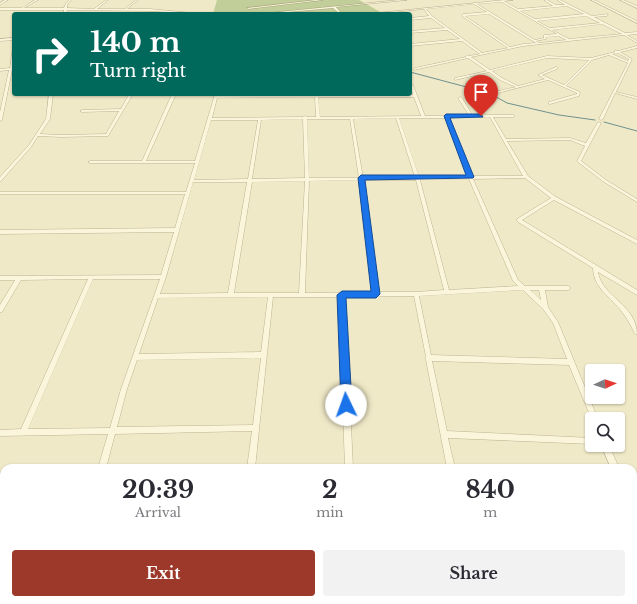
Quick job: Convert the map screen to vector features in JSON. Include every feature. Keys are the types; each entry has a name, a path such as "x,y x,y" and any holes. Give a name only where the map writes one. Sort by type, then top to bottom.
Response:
{"street":[{"path":"0,4 7,0"},
{"path":"23,8 36,0"},
{"path":"65,12 66,5 70,0"},
{"path":"94,9 107,0"},
{"path":"126,9 137,0"},
{"path":"248,8 323,0 338,12"},
{"path":"280,12 406,0"},
{"path":"405,12 512,0"},
{"path":"545,0 556,6"},
{"path":"560,0 627,35"},
{"path":"560,0 637,41"},
{"path":"592,0 637,22"},
{"path":"621,0 637,7"},
{"path":"502,1 568,40"},
{"path":"436,2 443,7"},
{"path":"475,4 538,43"},
{"path":"517,10 568,5"},
{"path":"32,12 34,8"},
{"path":"0,9 126,9 172,12"},
{"path":"0,14 5,9"},
{"path":"425,9 431,18 480,54"},
{"path":"489,13 462,15 510,48"},
{"path":"534,20 587,14"},
{"path":"593,17 607,15"},
{"path":"412,19 431,18"},
{"path":"550,29 603,23"},
{"path":"412,32 446,29"},
{"path":"415,69 467,56 538,43 637,33"},
{"path":"533,40 545,38 545,36 558,35"},
{"path":"0,40 12,39"},
{"path":"412,45 461,40"},
{"path":"456,79 547,57 591,59 608,53 637,47"},
{"path":"616,51 631,58 579,161 605,181 636,200 637,194"},
{"path":"608,53 628,62"},
{"path":"467,56 489,72 517,86"},
{"path":"564,86 591,59"},
{"path":"550,103 578,95 579,92 540,75 556,68"},
{"path":"0,70 12,69"},
{"path":"0,120 12,73"},
{"path":"495,93 547,79"},
{"path":"412,88 423,116"},
{"path":"614,92 637,98"},
{"path":"0,180 24,154 48,119 51,96"},
{"path":"38,135 107,135 130,96"},
{"path":"144,161 173,96"},
{"path":"103,464 136,356 163,277 217,96"},
{"path":"316,96 318,117"},
{"path":"460,98 471,116"},
{"path":"82,112 122,110"},
{"path":"446,116 470,177 516,281 522,288 545,307 555,322 592,412"},
{"path":"490,116 526,177 554,198 637,242"},
{"path":"210,119 513,116"},
{"path":"302,294 307,179 305,117"},
{"path":"351,117 361,178 376,294"},
{"path":"397,117 417,177 447,292"},
{"path":"231,294 260,118"},
{"path":"505,140 570,139 587,145"},
{"path":"90,162 196,162"},
{"path":"192,180 526,177"},
{"path":"0,193 188,193"},
{"path":"554,198 519,220 520,222 637,292"},
{"path":"0,232 177,230"},
{"path":"595,267 595,275 598,283 624,309 637,332"},
{"path":"0,278 163,277"},
{"path":"0,310 19,278"},
{"path":"23,432 91,278"},
{"path":"156,296 231,294 416,294 522,288 542,290 568,288"},
{"path":"542,290 545,307"},
{"path":"416,294 450,464"},
{"path":"251,464 271,295"},
{"path":"342,295 349,464"},
{"path":"136,356 264,355"},
{"path":"428,358 571,362"},
{"path":"0,432 112,432 255,428"},
{"path":"445,434 585,441"},
{"path":"608,452 613,464"}],"green space":[{"path":"217,0 359,0 380,12 214,12"}],"waterway":[{"path":"412,73 489,93 507,103 559,115 595,120"},
{"path":"604,122 637,131"}],"route":[{"path":"346,405 342,295 376,294 361,178 470,177 446,116 481,116"}]}
